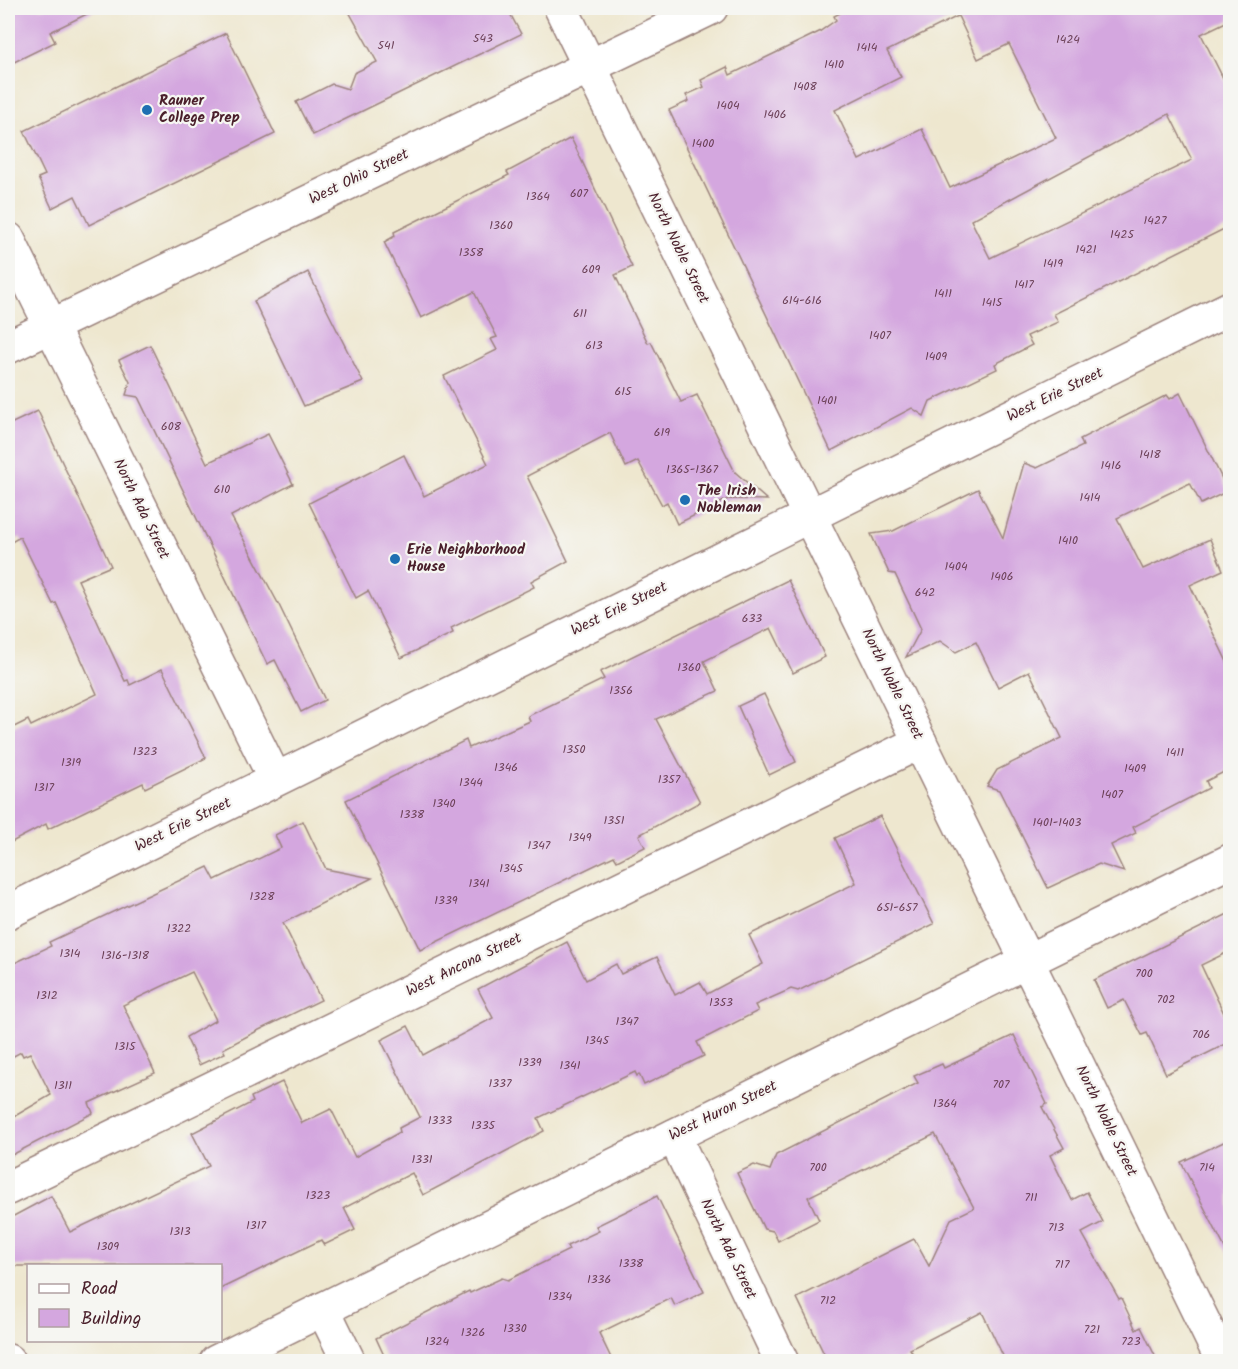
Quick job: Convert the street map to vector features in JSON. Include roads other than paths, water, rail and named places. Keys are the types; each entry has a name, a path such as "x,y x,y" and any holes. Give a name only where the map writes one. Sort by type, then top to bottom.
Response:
{"street":[{"name":"North Noble Street","path":"561,8 1223,1362"},
{"name":"West Ohio Street","path":"8,347 711,8"},
{"name":"North Ada Street","path":"8,239 275,779"},
{"name":"West Erie Street","path":"8,912 1230,308"},
{"name":"West Ancona Street","path":"8,1188 920,742"},
{"name":"West Huron Street","path":"216,1362 1230,861"},
{"name":"North Ada Street","path":"674,1136 782,1362"},
{"path":"323,1309 349,1362"}],"place":[{"name":"Rauner College Prep","path":"147,110"},
{"name":"The Irish Nobleman","path":"685,500"},
{"name":"Erie Neighborhood House","path":"395,559"}]}
